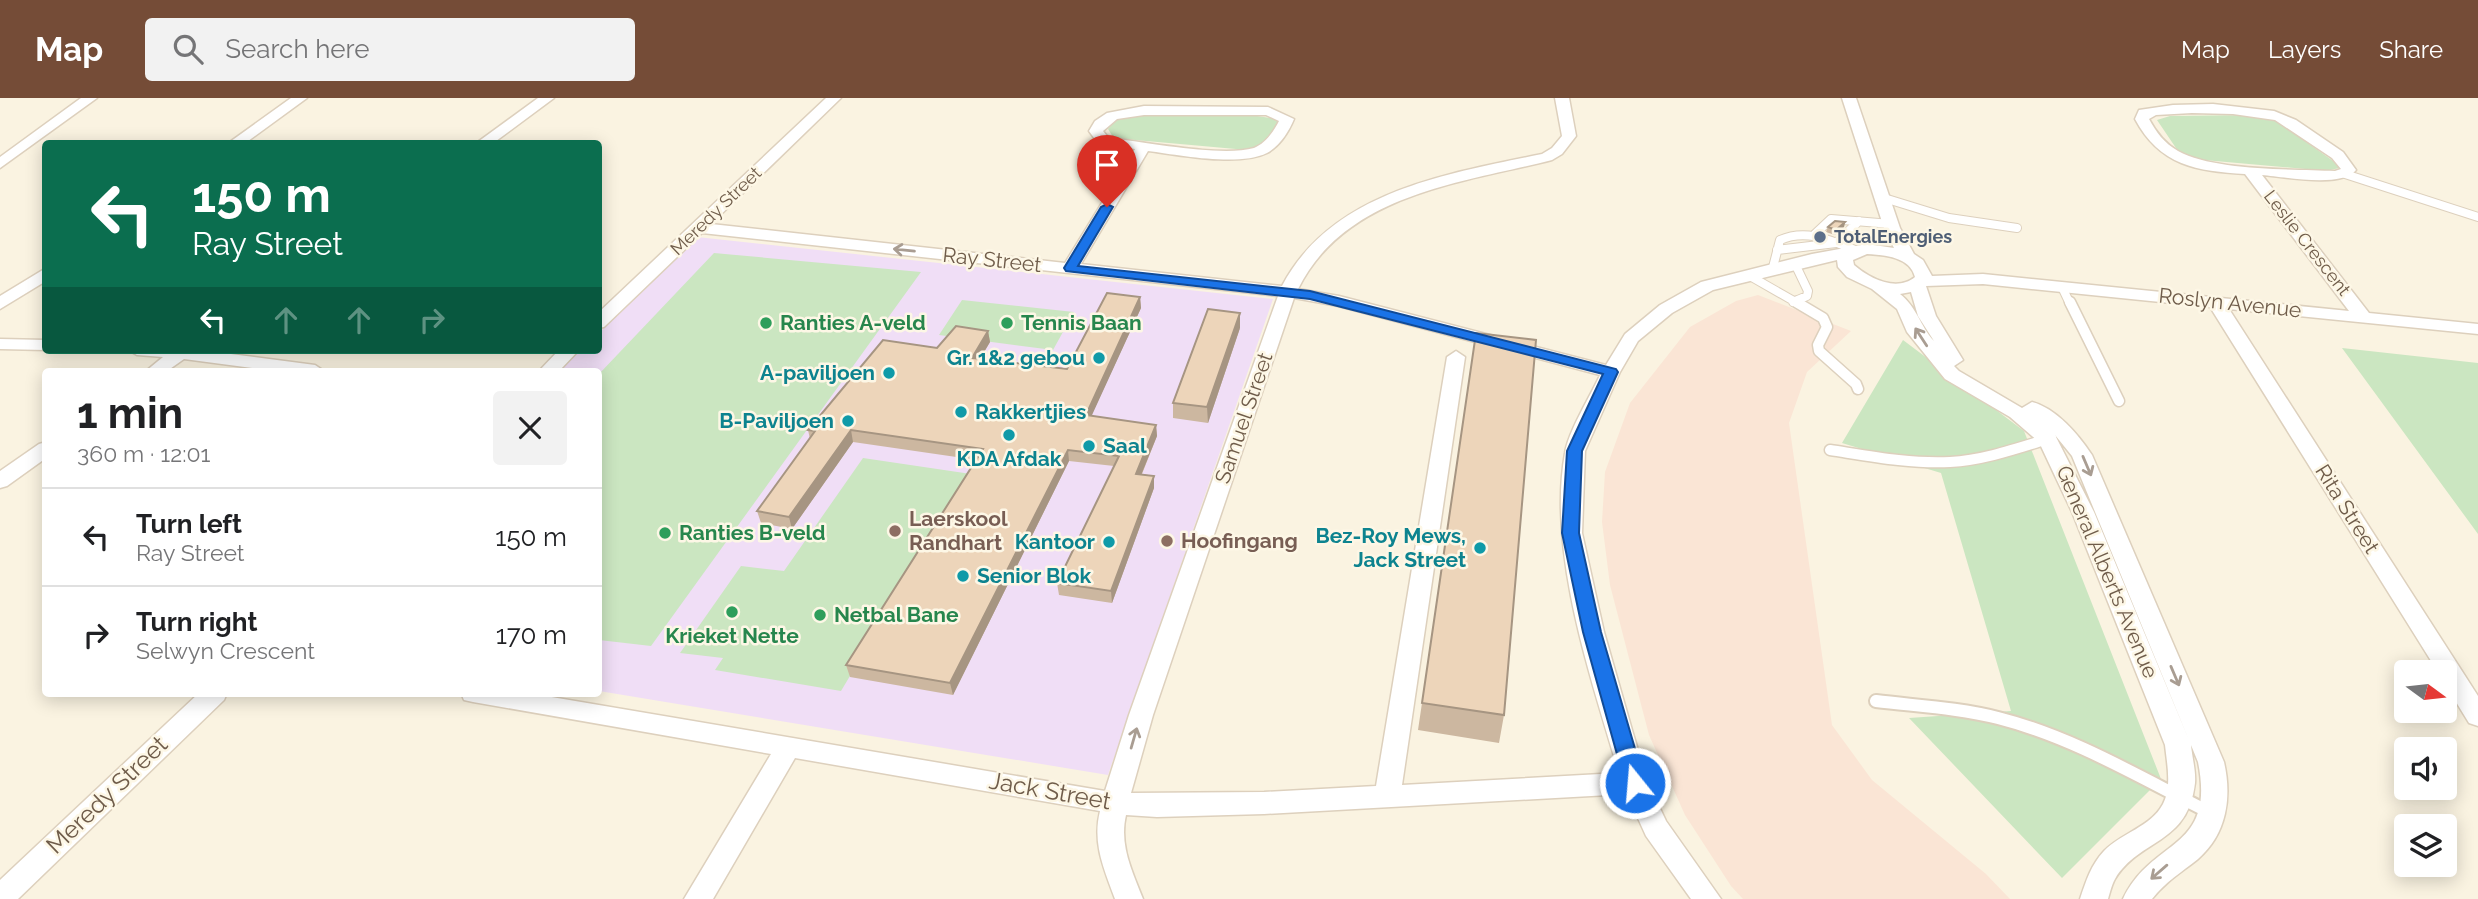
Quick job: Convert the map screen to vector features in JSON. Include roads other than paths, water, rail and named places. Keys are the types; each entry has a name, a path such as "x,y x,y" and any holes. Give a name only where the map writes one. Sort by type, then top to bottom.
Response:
{"street":[{"path":"0,164 90,98"},
{"path":"240,140 300,98"},
{"path":"488,140 547,98"},
{"name":"Meredy Street","path":"602,319 834,98"},
{"name":"Samuel Street","path":"1129,899 1112,854 1109,829 1115,803 1141,715 1288,292 1304,262 1325,240 1348,222 1379,204 1462,176 1547,157 1557,151 1569,136 1562,98"},
{"path":"1849,98 1892,226 1886,237 1845,259 1846,267 1853,275"},
{"path":"1151,110 1268,111 1287,119 1266,148 1251,153 1144,146 1102,139 1096,131 1097,126 1113,116 1151,110"},
{"name":"Leslie Crescent","path":"2195,110 2268,113 2295,126 2338,156 2347,164 2349,170 2345,174 2250,170 2202,165 2175,157 2166,152 2146,128 2142,119 2144,113 2195,110"},
{"path":"1070,268 1144,146"},
{"name":"Leslie Crescent","path":"2250,170 2363,317"},
{"name":"General Alberts Avenue","path":"1892,226 1916,272 1927,316 1940,342 1955,361 1980,381 2038,412 2057,436 2059,456 2178,746 2184,785 2173,814 2160,829 2115,857 2102,874 2094,899"},
{"name":"Ray Street","path":"699,228 1288,292 1339,301 1611,372"},
{"path":"1707,899 1668,848 1635,783 1592,632 1571,533 1575,451 1611,372 1631,338 1665,310 1698,289 1776,267 1859,251 1894,253 1916,272 1900,288 1878,285 1833,270 1776,267"},
{"name":"Roslyn Avenue","path":"1916,272 2478,329"},
{"path":"0,304 42,276"},
{"name":"General Alberts Avenue","path":"1878,285 1905,306 1916,332 1952,375 2057,436 2082,454 2211,762 2217,783 2213,814 2200,839 2161,869 2143,887 2137,899"},
{"name":"Rita Street","path":"2215,302 2478,716"},
{"path":"0,344 42,345"},
{"path":"159,368 179,354"},
{"path":"203,354 295,368"},
{"path":"551,368 566,354"},
{"path":"1387,798 1456,357"},
{"path":"0,481 42,451"},
{"path":"2106,568 2131,571"},
{"name":"Meredy Street","path":"0,898 211,697"},
{"name":"Jack Street","path":"495,697 1115,803 1200,805 1387,798 1635,783"},
{"path":"698,899 788,748"}],"lane":[{"path":"2345,174 2385,184 2478,217"},
{"path":"1884,198 1949,218 2017,228"},
{"path":"1815,234 1830,219 1892,226"},
{"path":"1776,267 1836,243 1859,221"},
{"path":"1858,389 1856,384 1819,351 1818,345 1827,327 1824,318 1793,302 1776,267 1782,238 1815,234 1859,251"},
{"path":"1776,267 1808,291 1807,296 1793,302"},
{"path":"2062,287 2119,401"},
{"path":"1830,450 1898,460 1951,462 1994,454 2057,436"},
{"path":"1877,701 1997,718 2016,724 2062,741 2213,814"}],"place":[{"name":"TotalEnergies","path":"1820,237"},
{"name":"Ranties A-veld","path":"766,323"},
{"name":"Tennis Baan","path":"1007,323"},
{"name":"Gr. 1&2 gebou","path":"1099,358"},
{"name":"A-paviljoen","path":"889,373"},
{"name":"Rakkertjies","path":"961,412"},
{"name":"B-Paviljoen","path":"848,421"},
{"name":"KDA Afdak","path":"1009,435"},
{"name":"Saal","path":"1089,446"},
{"name":"Laerskool Randhart","path":"895,531"},
{"name":"Ranties B-veld","path":"665,533"},
{"name":"Hoofingang","path":"1167,541"},
{"name":"Kantoor","path":"1109,542"},
{"name":"Bez-Roy Mews, Jack Street","path":"1480,548"},
{"name":"Senior Blok","path":"963,576"},
{"name":"Krieket Nette","path":"732,612"},
{"name":"Netbal Bane","path":"820,615"}]}
